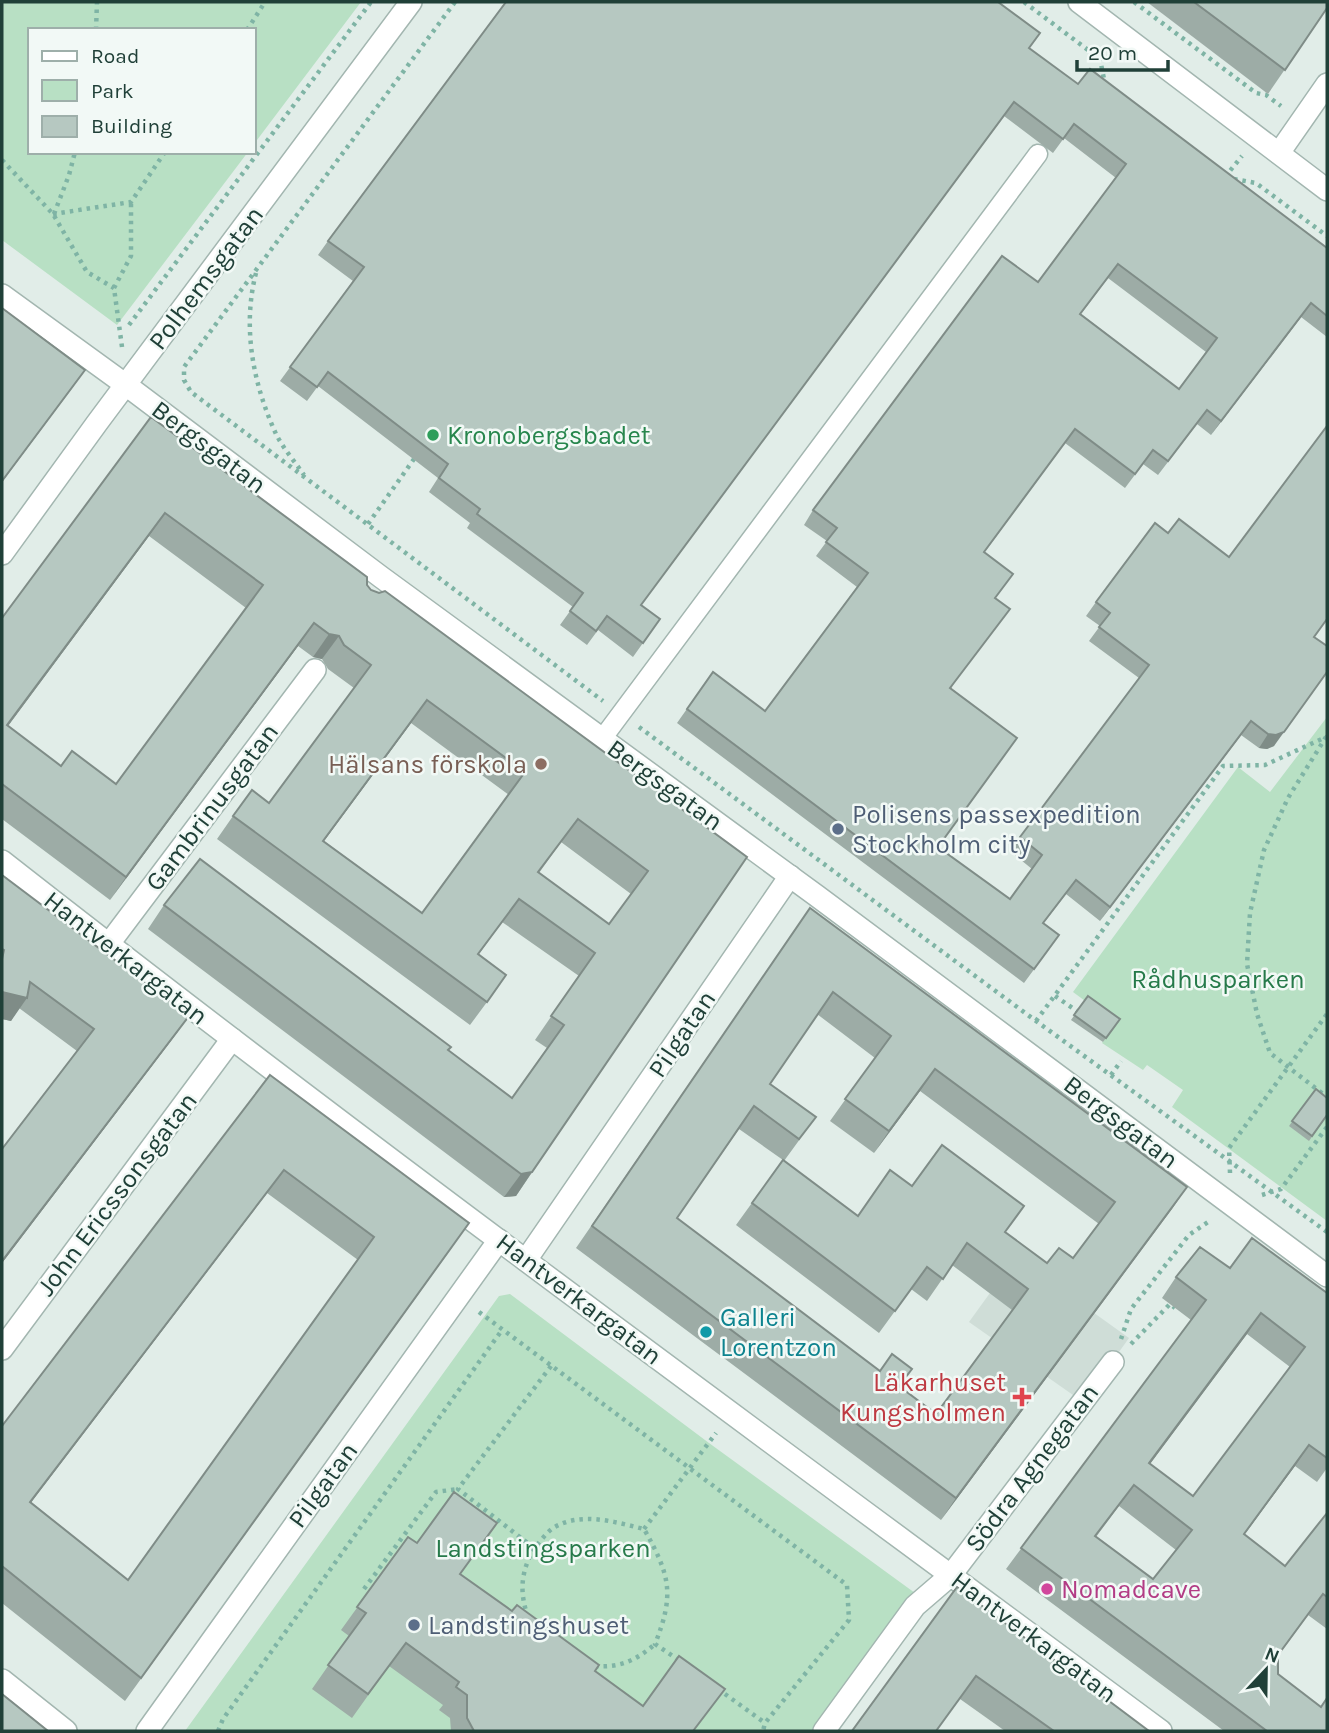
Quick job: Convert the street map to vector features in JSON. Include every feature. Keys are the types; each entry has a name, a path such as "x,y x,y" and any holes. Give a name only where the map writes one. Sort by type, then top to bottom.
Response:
{"street":[{"name":"Polhemsgatan","path":"2,554 411,2"},
{"path":"1079,2 1327,190"},
{"path":"1279,153 1327,84"},
{"name":"Bergsgatan","path":"2,295 127,385 375,585 602,739 1327,1276"},
{"name":"Gambrinusgatan","path":"108,945 315,670"},
{"name":"Hantverkargatan","path":"2,861 108,945 499,1240 1161,1731"},
{"name":"Pilgatan","path":"526,1260 790,876"},
{"name":"John Ericssonsgatan","path":"2,1349 232,1039"},
{"name":"Pilgatan","path":"148,1731 499,1240"},
{"name":"Södra Agnegatan","path":"824,1731 915,1606 951,1575 1113,1362"},
{"path":"2,1680 66,1731"}],"lane":[{"path":"602,739 1038,154"}],"path":[{"path":"96,28 97,2"},
{"path":"248,28 265,2"},
{"path":"129,325 371,2"},
{"path":"1024,2 1100,59 1107,91"},
{"path":"1134,2 1256,93 1266,95 1302,121"},
{"path":"53,214 74,154"},
{"path":"120,325 114,288 131,256 131,202 164,154"},
{"path":"2,160 53,214 87,272 114,288"},
{"path":"1214,170 1225,178 1256,183 1327,236"},
{"path":"53,214 131,202"},
{"path":"257,268 249,315 254,367 277,436 306,479"},
{"path":"368,524 414,459"},
{"path":"1036,1021 1223,766 1265,765 1327,737"},
{"path":"1327,737 1287,798 1264,850 1250,913 1247,964 1257,1014 1270,1053 1327,1097"},
{"path":"1054,996 1077,1011"},
{"path":"1232,1205 1228,1148 1327,1014"},
{"path":"1111,1075 1121,1061"},
{"path":"1321,1092 1317,1097 1322,1101"},
{"name":"Södra Agnegatan","path":"1113,1362 1131,1309 1189,1235 1232,1205 1281,1189 1327,1127"},
{"path":"458,1297 847,1585 849,1620 765,1723 763,1731"},
{"path":"1113,1362 1170,1304 1175,1308"},
{"path":"218,1731 223,1719 502,1330"},
{"path":"364,1589 436,1492 458,1489 551,1366"},
{"path":"644,1529 732,1413"},
{"path":"458,1489 534,1548"},
{"path":"530,1622 521,1583 525,1566 534,1548 553,1528 582,1518 614,1521 644,1529 661,1559 668,1588 665,1619 655,1644 643,1655 612,1667 586,1665"},
{"path":"655,1644 688,1668"},
{"path":"710,1684 765,1723"}],"shaded area":[{"path":"1016,1257 1129,1338 1083,1402 969,1322"}],"green space":[{"path":"2,2 361,2 256,141 256,28 28,28 28,154 246,154 117,325 2,240"},
{"name":"Rådhusparken","path":"1327,717 1327,1221 1172,1107 1183,1090 1147,1065 1143,1070 1102,1043 1116,1024 1073,992 1238,767 1270,792"},
{"name":"Landstingsparken","path":"510,1294 915,1593 813,1731 185,1731 499,1296"}],"building":[{"path":"506,2 998,2 1040,33 1029,48 1078,84 1090,69 1327,248 1327,316 1311,303 1221,421 1207,410 1168,461 1153,450 1135,474 1075,429 984,552 1013,574 995,598 1010,609 950,688 1017,738 938,847 1010,899 1042,855 1020,837 1149,665 1099,627 1110,613 1096,602 1155,523 1168,533 1179,519 1229,557 1327,426 1327,619 1314,637 1327,646 1327,672 1284,732 1268,734 1251,721 1110,907 1076,880 1043,923 1059,935 1034,969 687,709 713,672 765,711 868,573 826,542 837,528 813,510 1002,256 1038,282 1126,164 1074,124 1063,139 1014,102 641,605 660,619 643,643 607,616 596,631 570,611 583,593 477,514 480,509 439,478 448,464 328,372 317,387 290,367 364,267 328,241","holes":["1118,264 1217,338 1179,389 1080,314"]},
{"path":"1194,2 1327,2 1327,8 1285,70"},
{"path":"2,308 85,370 2,481"},
{"path":"151,417 367,577 367,585 371,590 379,593 385,591 747,857 532,1172 521,1174 164,905 200,859 451,1047 448,1050 512,1098 564,1025 551,1016 595,953 519,899 478,954 506,975 487,1002 233,816 252,790 269,803 371,665 344,645 339,636 329,634 314,623 126,877 2,784 2,618","holes":["165,513 263,585 116,784 72,751 61,766 7,725","427,700 525,772 422,913 323,841","578,819 648,871 609,924 538,872"]},
{"path":"2,875 189,1016 2,1261 2,1149 94,1029 30,982 27,998 2,992"},
{"path":"810,908 1187,1187 956,1498 592,1226","holes":["833,992 891,1036 845,1099 889,1131 935,1069 1115,1202 1073,1258 1059,1248 1047,1263 1005,1232 1024,1206 942,1145 912,1186 890,1170 858,1216 783,1160 752,1203 895,1311 927,1267 943,1279 967,1243 1028,1289 936,1414 899,1386 912,1369 892,1354 880,1371 677,1218 754,1106 799,1139 816,1117 770,1084"]},
{"path":"1088,996 1120,1019 1106,1038 1074,1015"},
{"path":"270,1075 469,1223 141,1678 2,1566 2,1426","holes":["284,1170 374,1237 128,1580 30,1502"]},
{"path":"1316,1089 1327,1098 1327,1115 1312,1136 1292,1121"},
{"path":"1252,1238 1327,1293 1327,1458 1309,1445 1244,1534 1285,1566 1327,1513 1327,1597 1323,1594 1278,1655 1278,1674 1321,1707 1327,1698 1327,1731 1267,1731 1021,1548 1206,1300 1176,1277 1200,1247 1230,1268","holes":["1261,1313 1305,1347 1193,1496 1149,1463","1134,1485 1192,1530 1153,1579 1095,1536"]},
{"name":"Landstingshuset","path":"454,1492 497,1523 460,1574 512,1611 517,1605 599,1665 595,1671 643,1706 679,1656 725,1689 693,1731 474,1731 467,1718 467,1695 456,1687 459,1682 406,1643 368,1694 328,1665 366,1613 357,1607 408,1537 417,1543"},
{"path":"957,1587 1149,1731 1054,1731 976,1676 936,1731 852,1731"},
{"path":"2,1694 48,1731 2,1731"}],"place":[{"name":"Kronobergsbadet","path":"433,435"},
{"name":"Hälsans förskola","path":"541,764"},
{"name":"Polisens passexpedition Stockholm city","path":"838,829"},
{"name":"Galleri Lorentzon","path":"706,1332"},
{"name":"Läkarhuset Kungsholmen","path":"1022,1397"},
{"name":"Nomadcave","path":"1047,1589"},
{"name":"Landstingshuset","path":"414,1625"}]}
